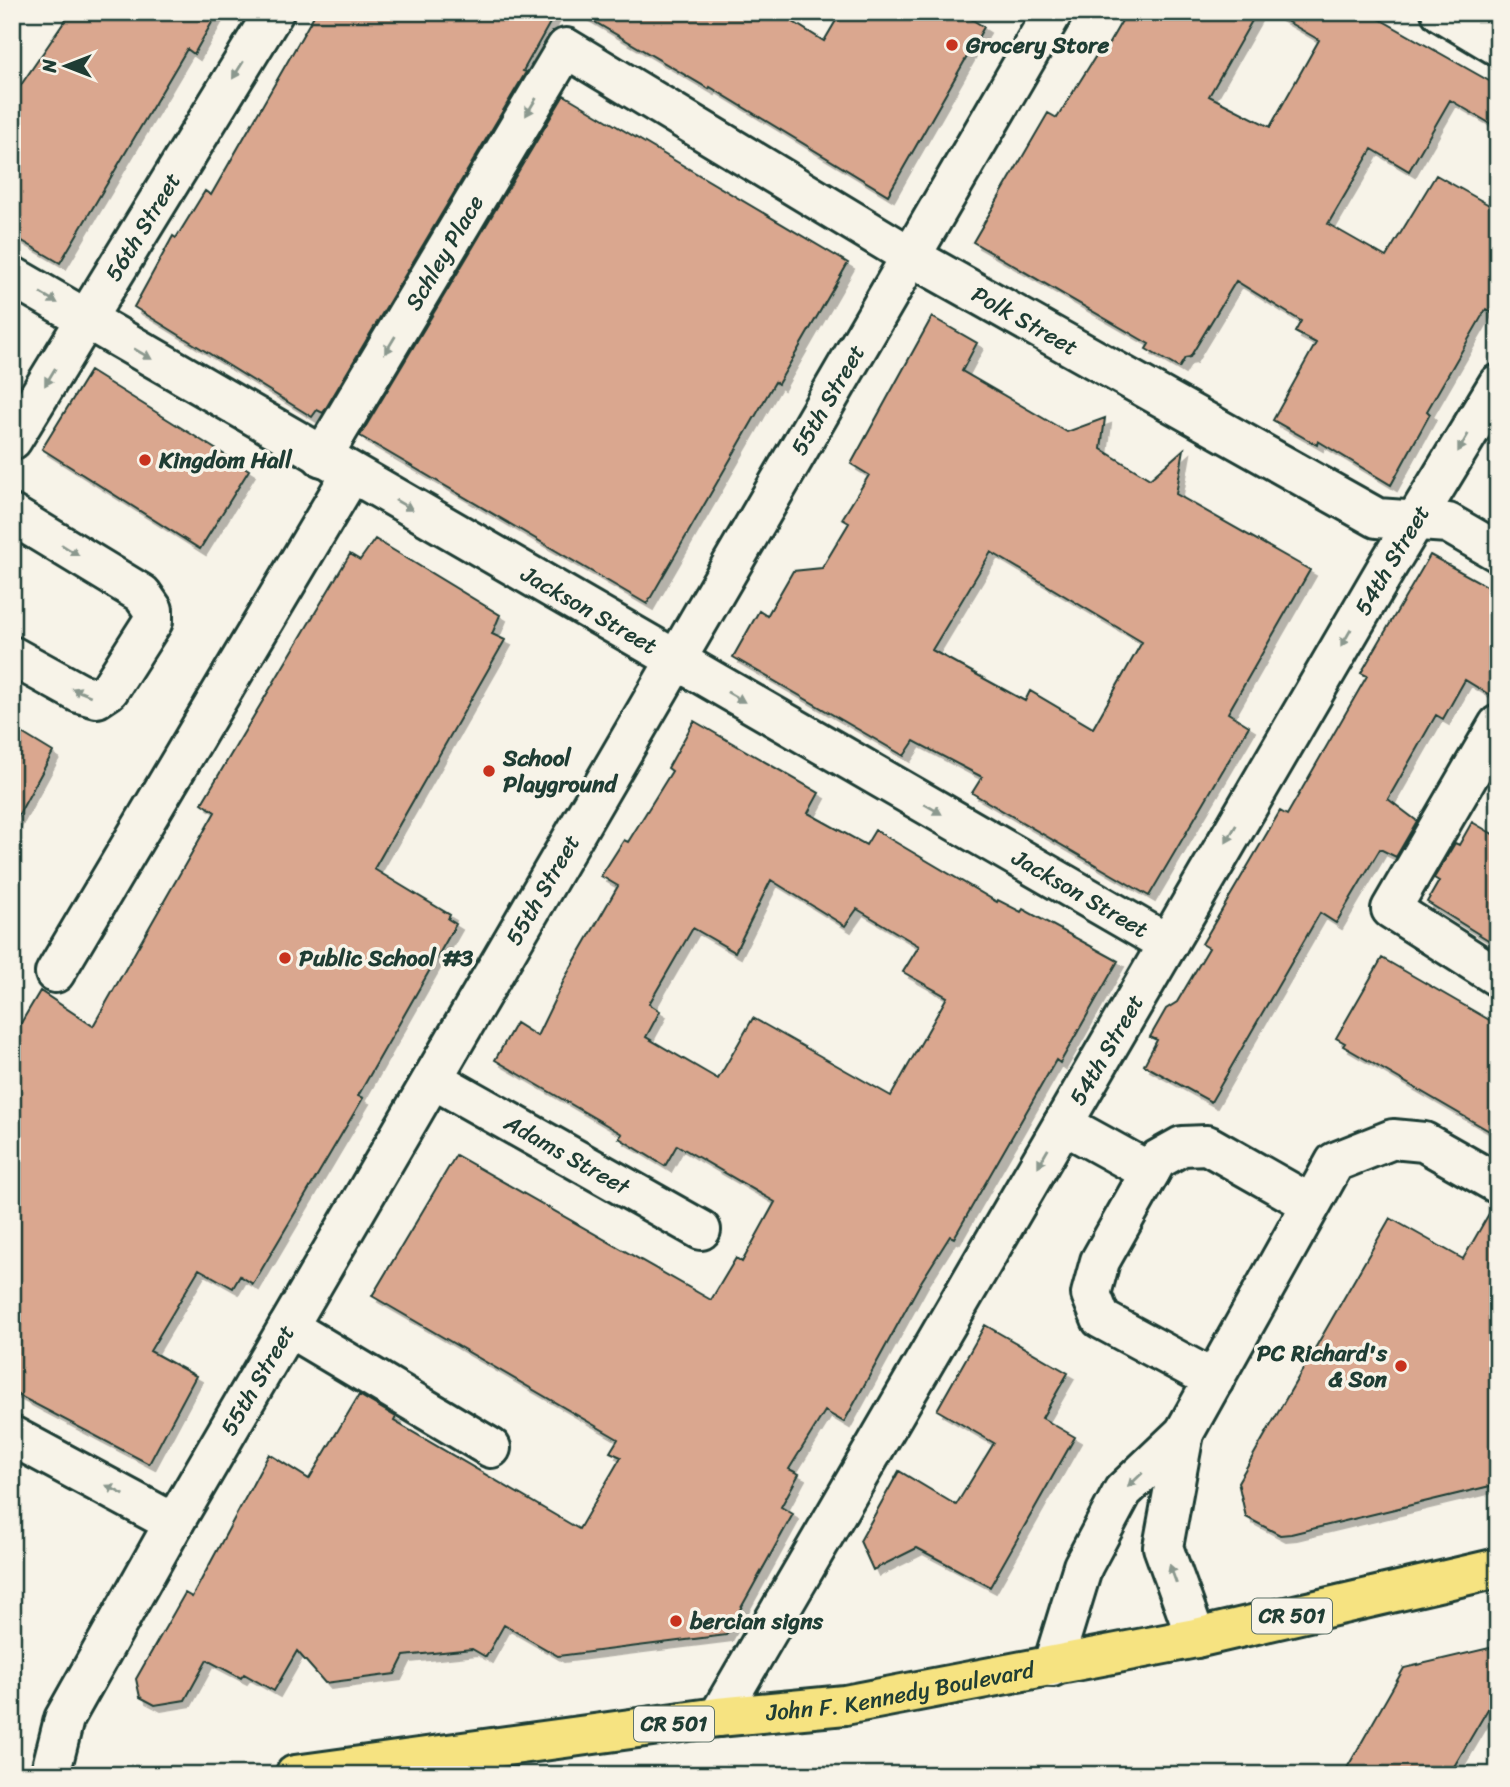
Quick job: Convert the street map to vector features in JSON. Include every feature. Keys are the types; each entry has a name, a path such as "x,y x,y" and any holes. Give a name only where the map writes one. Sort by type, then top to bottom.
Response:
{"main road":[{"name":"John F. Kennedy Boulevard","path":"295,1775 718,1717 845,1705 1196,1638 1498,1569"}],"street":[{"name":"56th Street","path":"12,440 274,12"},
{"name":"55th Street","path":"50,1775 64,1719 174,1523 1053,12"},
{"path":"1441,12 1498,46"},
{"name":"Polk Street","path":"566,48 912,257 1377,518 1448,523 1498,552"},
{"name":"Schley Place","path":"55,973 566,48"},
{"name":"Jackson Street","path":"12,276 1168,944"},
{"name":"54th Street","path":"718,1717 1414,521 1498,384"},
{"path":"12,515 142,594 153,610 153,621 109,690 97,698 79,693 12,656"},
{"path":"1498,725 1487,771 1391,909 1498,977"},
{"name":"Adams Street","path":"433,1079 701,1230"},
{"path":"1063,1125 1150,1172"},
{"path":"1052,1667 1083,1566 1123,1491 1184,1433 1335,1163 1393,1139 1424,1142 1498,1184"},
{"path":"1214,1380 1101,1319 1091,1294 1100,1261 1157,1160 1182,1146 1207,1145 1311,1204"},
{"path":"288,1327 491,1448"},
{"path":"1184,1433 1163,1547 1196,1638"},
{"path":"12,1436 174,1523"}],"building":[{"path":"71,12 218,12 194,54 187,49 60,263 12,235 12,98"},
{"path":"316,12 556,12 523,71 526,72 323,413 317,410 312,417 134,307 173,236 176,238 205,191 211,195"},
{"path":"578,12 777,12 824,41 841,12 960,12 984,27 888,195 710,87 709,89"},
{"path":"1127,12 1257,12 1209,96 1270,127 1319,40 1271,12 1367,12 1498,86 1498,128 1450,100 1409,171 1372,149 1328,224 1386,257 1436,175 1498,210 1498,316 1486,309 1427,411 1430,414 1391,485 1318,441 1317,445 1273,420 1316,343 1295,332 1301,321 1236,281 1190,357 1185,358 1179,368 1146,349 1149,344 973,242 1048,113 1057,118 1097,54 1101,57"},
{"path":"564,95 848,263 778,384 775,382 647,604 360,436"},
{"path":"932,317 977,343 962,371 1067,432 1105,418 1101,449 1150,479 1184,449 1176,494 1310,570 1228,713 1249,726 1149,896 972,793 982,777 914,741 904,756 733,657 759,611 767,616 793,571 822,568 849,523 842,519 869,475 851,464","holes":["991,552 1142,642 1093,728 1030,691 1025,701 932,650"]},
{"name":"Kingdom Hall","path":"90,371 249,470 200,549 42,449"},
{"name":"Public School #3","path":"375,539 500,615 492,634 505,640 374,869 450,915 448,919 456,924 358,1096 363,1098 253,1284 240,1276 233,1288 199,1269 150,1351 196,1376 149,1464 12,1392 12,1038 40,991 93,1026 215,812 202,803 350,554 360,560"},
{"path":"1430,555 1498,592 1498,700 1465,680 1443,719 1436,715 1388,799 1417,821 1396,857 1380,849 1336,923 1320,913 1211,1102 1144,1065 1157,1040 1150,1037 1166,1009 1177,1002 1209,948 1202,944 1280,811 1287,815 1367,676 1361,673"},
{"path":"694,721 819,793 808,813 866,845 875,830 997,902 998,900 1021,912 1023,909 1118,961 1060,1063 1056,1060 954,1238 950,1236 921,1282 844,1422 825,1411 789,1469 799,1474 781,1507 793,1514 726,1635 558,1656 504,1625 486,1657 472,1649 404,1656 395,1674 325,1683 297,1651 274,1691 244,1674 241,1678 207,1660 185,1700 155,1705 140,1697 136,1679 185,1593 192,1597 269,1454 309,1479 359,1395 396,1417 394,1421 579,1529 621,1457 610,1452 618,1439 372,1296 456,1155 711,1300 736,1258 742,1262 775,1202 677,1145 665,1166 619,1138 622,1134 495,1060 516,1023 537,1036 566,976 618,886 601,876 624,840 628,842 672,771 668,768","holes":["771,880 845,926 857,909 919,946 903,972 947,997 891,1096 753,1018 718,1079 646,1037 660,1011 649,1004 693,928 735,952"]},
{"path":"12,727 53,752 12,827"},
{"path":"1472,822 1498,837 1498,946 1427,902 1439,881 1434,878 1455,843 1459,845"},
{"path":"1382,958 1498,1025 1498,1136 1343,1046 1345,1043 1336,1038"},
{"name":"PC Richard's & Son","path":"1494,1205 1498,1206 1498,1473 1490,1486 1291,1534 1280,1535 1246,1517 1238,1482 1390,1218 1463,1259"},
{"path":"985,1325 1068,1373 1042,1418 1075,1437 990,1587 917,1548 873,1570 860,1541 899,1471 956,1505 994,1443 937,1410"},
{"path":"1498,1646 1498,1692 1449,1775 1343,1775 1404,1668"}],"place":[{"name":"Grocery Store","path":"952,45"},
{"name":"Kingdom Hall","path":"145,460"},
{"name":"School Playground","path":"489,771"},
{"name":"Public School #3","path":"285,958"},
{"name":"PC Richard's & Son","path":"1401,1366"},
{"name":"bercian signs","path":"676,1621"}]}
